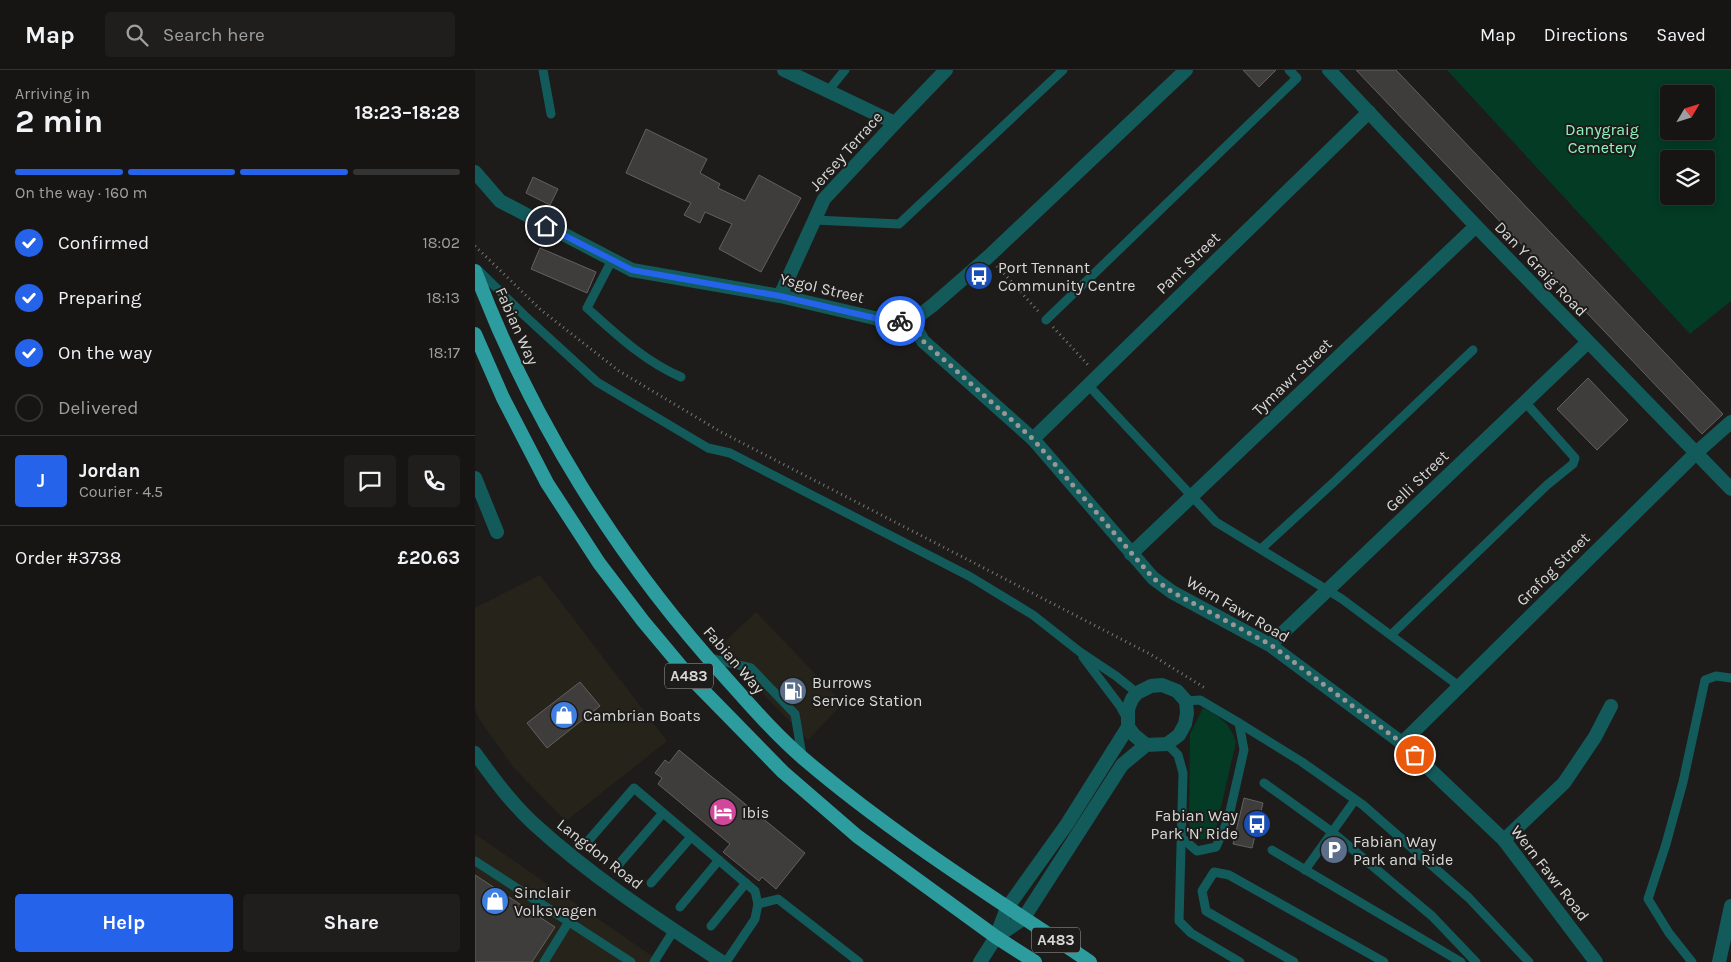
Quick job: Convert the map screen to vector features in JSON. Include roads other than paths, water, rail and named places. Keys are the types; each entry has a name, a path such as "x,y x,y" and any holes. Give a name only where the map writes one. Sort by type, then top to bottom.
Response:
{"highway":[{"name":"Fabian Way","path":"475,271 523,380 561,452 611,533 657,596 707,657 754,709 802,757 867,810 1023,919 1090,962"},
{"name":"A483","path":"475,334 503,398 547,483 599,563 643,621 689,676 783,772 857,836 996,937 1035,962"}],"street":[{"path":"784,70 895,123"},
{"name":"Jersey Terrace","path":"780,296 825,199 946,70"},
{"path":"912,321 988,257 1186,70"},
{"name":"Dan Y Graig Road","path":"1329,70 1476,226 1731,489"},
{"name":"Pant Street","path":"1033,439 1369,112"},
{"name":"Ysgol Street","path":"475,172 500,201 632,270 780,296 883,320 912,321"},
{"name":"Tymawr Street","path":"1131,554 1476,226"},
{"name":"Wern Fawr Road","path":"912,321 923,341 1033,439 1153,578 1172,592 1271,645 1402,743 1504,840 1595,962"},
{"name":"Gelli Street","path":"1271,645 1588,342"},
{"name":"Grafog Street","path":"1402,743 1697,452 1731,422"},
{"path":"475,478 497,532"},
{"path":"996,937 1023,919 1122,765 1145,745 1167,744 1179,735 1185,724 1187,713 1186,701 1177,690 1162,685 1151,686 1137,693 1132,699 1128,709 1128,723 1134,735 1145,745"},
{"path":"1504,840 1564,783 1595,737 1611,706"},
{"path":"980,962 996,937 1007,908 1067,824 1128,723"},
{"name":"Langdon Road","path":"475,753 497,784 533,823 639,908 724,962"},
{"path":"1719,962 1731,906"}],"lane":[{"path":"543,70 551,114"},
{"path":"828,91 845,70"},
{"path":"815,220 899,224 1063,70"},
{"path":"1045,320 1297,78 1289,70"},
{"path":"612,260 587,308 639,354 681,377"},
{"path":"475,267 597,382 708,448 730,453 969,576 1033,615 1137,693"},
{"path":"1261,549 1473,350"},
{"path":"1088,385 1217,522 1342,598 1459,686"},
{"path":"1391,635 1547,485 1573,464 1575,458 1525,402"},
{"path":"1080,652 1120,706 1128,723"},
{"path":"707,657 751,668 795,714 802,757"},
{"path":"1693,962 1669,934 1648,899 1666,844 1685,773 1705,680 1715,676 1731,678"},
{"path":"1186,701 1199,700 1239,723 1302,762 1355,800 1469,898 1529,962"},
{"path":"1182,838 1197,851 1216,847 1228,820 1244,750 1239,723"},
{"path":"1167,744 1178,755 1183,773 1179,921 1191,933 1240,962"},
{"path":"1264,784 1332,832 1432,916 1476,962"},
{"path":"589,840 634,788 755,891 758,904 755,918 724,962"},
{"path":"1305,870 1355,800"},
{"path":"619,864 663,813"},
{"path":"651,883 691,837"},
{"path":"1272,850 1461,962"},
{"path":"680,906 719,860"},
{"path":"475,862 631,962"},
{"path":"1294,962 1206,911 1202,891 1214,872 1229,875 1384,962"},
{"path":"711,926 745,883"},
{"path":"758,904 778,899 859,962"},
{"path":"544,962 568,923"},
{"path":"654,962 674,930"}],"place":[{"name":"Port Tennant Community Centre","path":"979,276"},
{"name":"Burrows Service Station","path":"793,691"},
{"name":"Cambrian Boats","path":"564,715"},
{"name":"Ibis","path":"723,812"},
{"name":"Fabian Way Park 'N' Ride","path":"1257,824"},
{"name":"Fabian Way Park and Ride","path":"1334,850"},
{"name":"Sinclair Volksvagen","path":"495,901"}],"park label":[{"name":"Danygraig Cemetery","path":"1602,138"}]}
